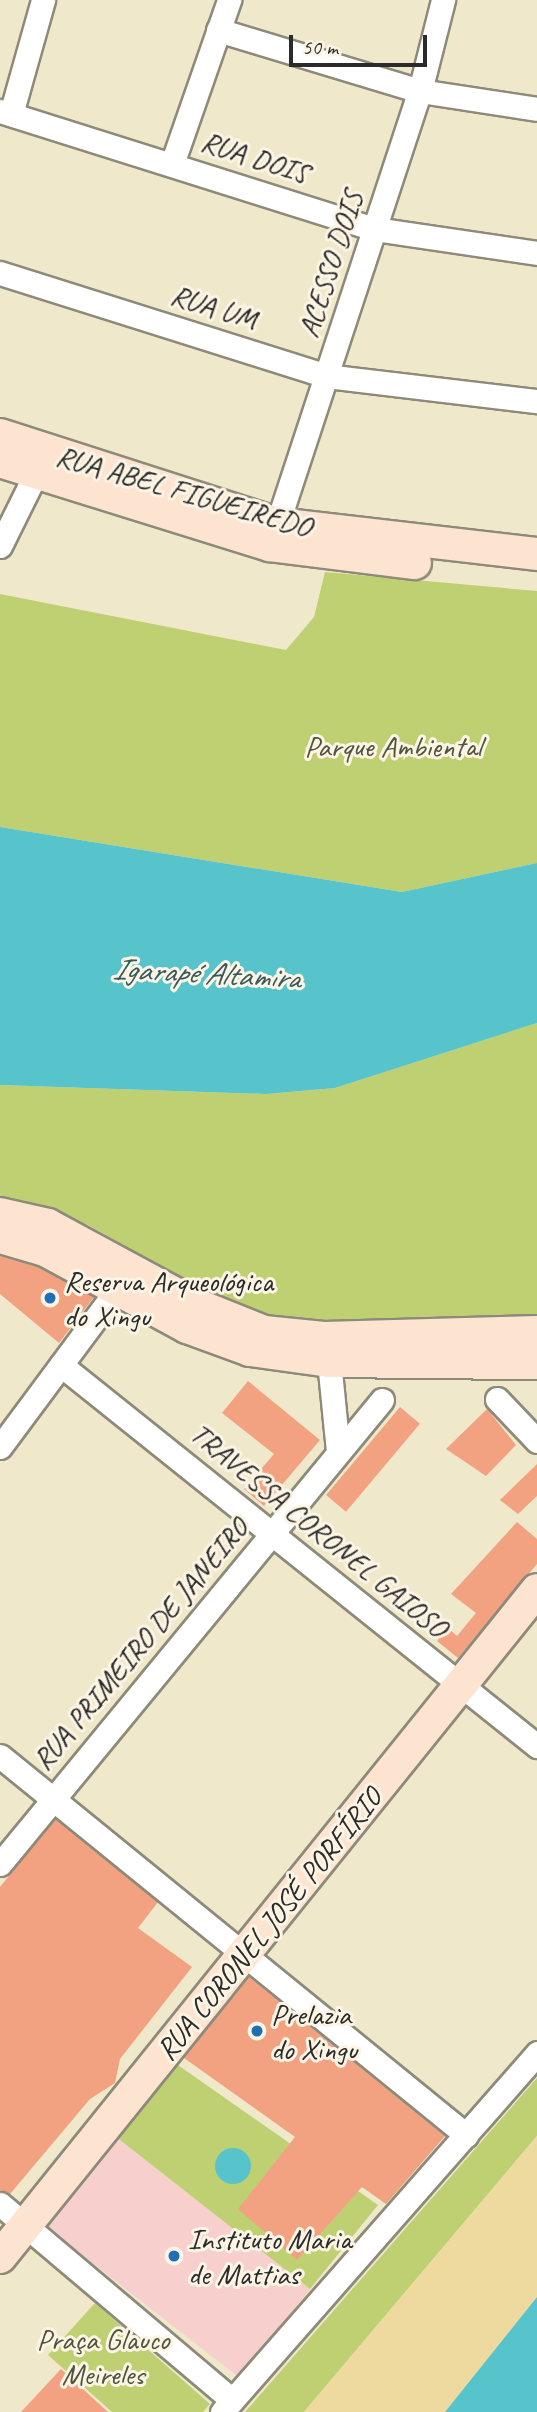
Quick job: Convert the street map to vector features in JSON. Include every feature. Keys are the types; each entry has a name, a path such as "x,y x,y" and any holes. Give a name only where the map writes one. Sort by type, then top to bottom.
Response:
{"street":[{"path":"6,112 43,0"},
{"path":"172,164 229,0"},
{"name":"ACESSO DOIS","path":"274,534 420,91 443,0"},
{"path":"218,30 420,91 537,109"},
{"name":"RUA DOIS","path":"6,112 375,229 537,253"},
{"name":"RUA UM","path":"0,272 326,376 537,401"},
{"name":"RUA ABEL FIGUEIREDO","path":"0,435 274,534 537,554"},
{"name":"RUA ABEL FIGUEIREDO","path":"0,461 36,473 274,534 537,572"},
{"path":"0,546 36,473"},
{"path":"0,1214 60,1230 192,1303 264,1332 324,1338 537,1332"},
{"path":"0,1237 45,1250 219,1340 329,1361 537,1363"},
{"path":"0,1447 118,1288"},
{"path":"329,1361 338,1451"},
{"name":"TRAVESSA CORONEL GAIOSO","path":"61,1365 537,1746"},
{"path":"497,1399 537,1441"},
{"name":"RUA PRIMEIRO DE JANEIRO","path":"0,1864 382,1400"},
{"name":"RUA CORONEL JOSÉ PORFÍRIO","path":"0,2256 537,1590"},
{"path":"0,1756 466,2135"},
{"path":"0,2204 227,2406 537,2053"}],"shaded area":[{"name":"Instituto Maria de Mattias","path":"115,2136 310,2289 240,2379 45,2226"}],"green space":[{"name":"Parque Ambiental","path":"325,572 537,591 537,863 402,892 0,827 0,594 286,650 314,617"},
{"path":"537,1023 537,1319 292,1322 233,1306 88,1225 0,1201 0,1085 266,1094 335,1088"},
{"path":"175,2063 378,2205 310,2289 115,2136"},
{"path":"537,2078 537,2136 304,2412 245,2412"},
{"name":"Praça Glauco Meireles","path":"95,2303 210,2404 203,2412 112,2412 48,2355"}],"sand":[{"path":"537,2136 537,2297 445,2412 304,2412"}],"water":[{"name":"Igarapé Altamira","path":"0,827 402,892 537,863 537,1023 335,1088 266,1094 0,1085"},
{"path":"233,2148 246,2153 251,2166 246,2179 233,2184 220,2179 215,2166 220,2153"},
{"path":"537,2297 537,2412 445,2412"}],"building":[{"name":"Reserva Arqueológica do Xingu","path":"0,1256 38,1267 94,1297 59,1343 0,1294"},
{"path":"248,1381 320,1440 264,1506 244,1489 274,1454 222,1413"},
{"path":"400,1407 420,1424 346,1512 326,1495"},
{"path":"487,1409 516,1445 486,1476 446,1449"},
{"path":"537,1464 537,1496 518,1514 500,1500"},
{"path":"517,1522 537,1539 537,1564 458,1658 437,1641 448,1628 457,1636 476,1613 451,1594"},
{"path":"55,1819 158,1902 138,1928 192,1967 120,2059 115,2083 90,2099 10,2194 0,2190 0,1887"},
{"path":"249,1977 445,2136 386,2204 362,2187 297,2260 238,2209 295,2137 184,2058"},
{"path":"61,2369 108,2412 21,2412"}],"place":[{"name":"Reserva Arqueológica do Xingu","path":"50,1298"},
{"name":"Prelazia do Xingu","path":"257,2031"},
{"name":"Instituto Maria de Mattias","path":"174,2256"}]}
